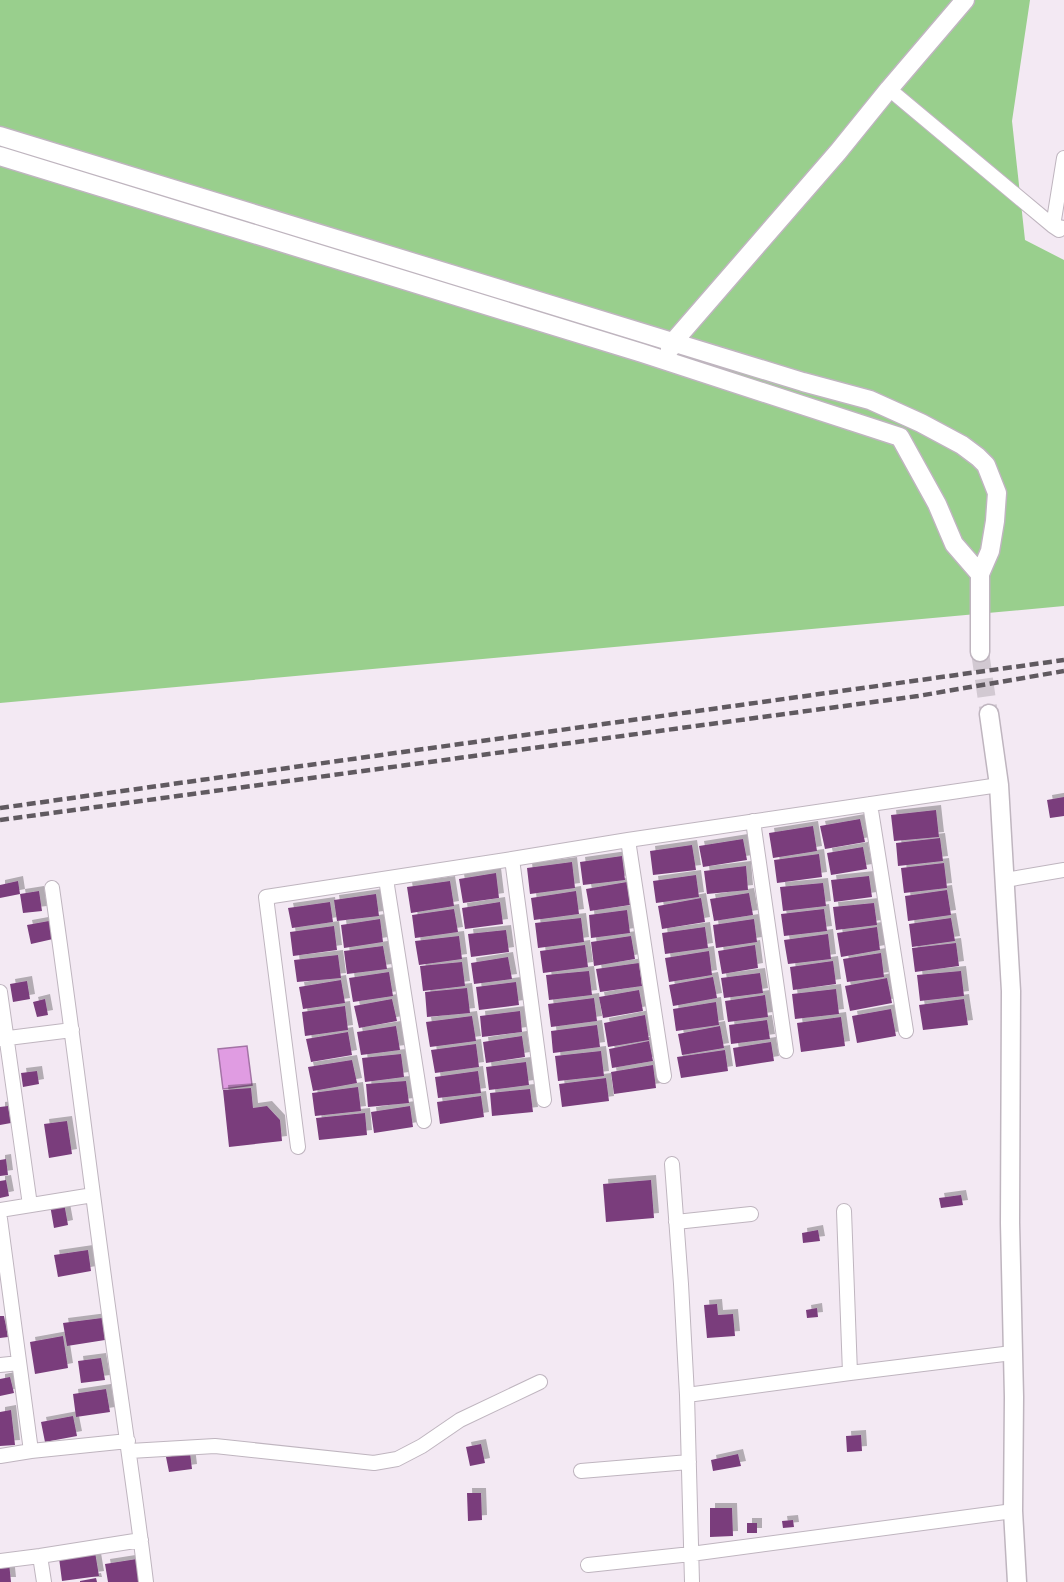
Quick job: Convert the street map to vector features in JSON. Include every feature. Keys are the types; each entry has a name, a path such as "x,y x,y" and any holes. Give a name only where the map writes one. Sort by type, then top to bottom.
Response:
{"street":[{"path":"664,360 674,341 805,191 965,0"},
{"path":"889,89 1060,229"},
{"path":"0,136 803,382 870,400 921,423 962,445 978,457 986,465 997,493 990,551 980,574 980,652"},
{"path":"0,156 664,360 900,436 937,504 954,544 980,574"},
{"path":"1060,229 1064,158"},
{"path":"900,436 921,423"},
{"path":"988,714 999,785 1011,991 1010,1223 1014,1397 1013,1511 1017,1582"},
{"path":"298,1147 266,897 627,840 999,785"},
{"path":"870,804 906,1030"},
{"path":"753,821 786,1052"},
{"path":"627,840 664,1076"},
{"path":"512,859 544,1100"},
{"path":"1005,880 1064,870"},
{"path":"386,879 424,1121"},
{"path":"52,888 146,1582"},
{"path":"0,992 4,1038 30,1205"},
{"path":"4,1038 72,1030"},
{"path":"672,1164 687,1395 692,1582"},
{"path":"0,1210 93,1195"},
{"path":"844,1210 850,1373"},
{"path":"676,1222 751,1214"},
{"path":"0,1219 31,1451"},
{"path":"687,1395 1012,1353"},
{"path":"0,1365 19,1363"},
{"path":"0,1456 31,1451 129,1446 215,1446 374,1463 397,1459 422,1446 460,1420 540,1382"},
{"path":"581,1471 689,1462"},
{"path":"588,1565 691,1554 1013,1511"},
{"path":"0,1561 141,1540"},
{"path":"40,1556 44,1582"}],"green space":[{"path":"0,0 1030,0 1012,121 1025,240 1064,260 1064,606 0,703"}],"shaded area":[{"path":"247,1046 252,1085 223,1089 218,1049"}],"building":[{"path":"1064,797 1064,816 1050,818 1047,800"},
{"path":"936,810 939,837 894,841 891,815"},
{"path":"860,819 865,842 825,849 820,826"},
{"path":"813,826 817,851 773,858 769,833"},
{"path":"940,838 943,861 898,866 896,843"},
{"path":"743,839 747,860 703,867 699,846"},
{"path":"692,845 696,870 653,875 650,851"},
{"path":"863,847 867,869 831,875 827,853"},
{"path":"819,854 822,877 777,883 774,860"},
{"path":"622,856 625,880 583,885 580,862"},
{"path":"572,862 575,888 530,894 527,868"},
{"path":"944,863 947,888 904,893 901,868"},
{"path":"746,866 748,890 707,894 704,871"},
{"path":"496,873 499,898 463,903 459,879"},
{"path":"696,875 699,897 656,903 653,881"},
{"path":"869,876 872,897 834,902 831,880"},
{"path":"18,881 20,894 0,898 0,885"},
{"path":"450,881 454,906 411,913 407,887"},
{"path":"627,882 630,905 590,911 586,889"},
{"path":"823,883 826,906 783,911 780,887"},
{"path":"947,890 951,915 908,921 905,896"},
{"path":"39,891 42,911 23,913 20,894"},
{"path":"576,891 579,914 534,920 531,898"},
{"path":"749,893 753,915 714,921 710,899"},
{"path":"376,894 379,916 337,921 334,900"},
{"path":"701,898 705,922 662,929 658,906"},
{"path":"330,902 333,922 292,928 288,908"},
{"path":"500,902 503,924 465,929 462,908"},
{"path":"874,903 877,925 836,930 833,907"},
{"path":"454,909 458,932 415,938 412,915"},
{"path":"824,909 827,931 784,936 781,914"},
{"path":"627,910 630,933 591,938 589,915"},
{"path":"581,918 584,942 538,948 535,923"},
{"path":"951,918 955,941 912,947 909,924"},
{"path":"380,919 383,942 344,948 341,925"},
{"path":"754,919 757,942 716,948 713,925"},
{"path":"49,921 53,939 31,944 27,925"},
{"path":"334,926 337,950 293,956 290,932"},
{"path":"705,927 708,948 665,954 662,933"},
{"path":"877,927 880,950 841,957 837,933"},
{"path":"506,930 509,952 471,957 468,934"},
{"path":"828,934 831,959 788,964 784,940"},
{"path":"459,936 462,959 419,965 415,941"},
{"path":"631,936 635,959 594,966 591,942"},
{"path":"956,943 959,966 915,972 912,948"},
{"path":"585,945 588,967 543,973 540,951"},
{"path":"755,945 758,968 722,974 718,951"},
{"path":"383,946 387,969 347,974 344,951"},
{"path":"709,951 712,975 669,982 665,958"},
{"path":"881,953 884,977 847,982 843,959"},
{"path":"338,955 341,978 297,982 294,960"},
{"path":"508,957 512,979 474,984 471,963"},
{"path":"833,961 836,984 793,990 790,967"},
{"path":"462,962 465,986 423,991 420,966"},
{"path":"639,963 642,986 600,992 596,969"},
{"path":"589,971 592,995 549,1000 546,975"},
{"path":"961,971 964,996 920,1001 917,975"},
{"path":"389,972 393,996 353,1002 349,978"},
{"path":"760,973 763,993 724,998 721,978"},
{"path":"713,977 717,998 673,1006 669,985"},
{"path":"887,978 892,1003 850,1011 845,986"},
{"path":"341,980 345,1003 303,1009 299,987"},
{"path":"27,981 30,999 13,1002 10,984"},
{"path":"516,982 519,1005 479,1010 476,987"},
{"path":"467,988 470,1013 427,1017 425,992"},
{"path":"836,989 839,1014 795,1019 792,994"},
{"path":"639,990 643,1011 603,1018 599,997"},
{"path":"765,995 768,1017 728,1022 725,1001"},
{"path":"594,998 597,1021 551,1027 548,1004"},
{"path":"45,999 48,1015 37,1017 33,1002"},
{"path":"392,999 397,1021 359,1028 354,1006"},
{"path":"964,999 968,1025 923,1030 919,1005"},
{"path":"716,1002 719,1025 676,1031 673,1009"},
{"path":"345,1006 348,1030 305,1036 302,1012"},
{"path":"891,1009 896,1036 857,1043 852,1016"},
{"path":"520,1011 522,1032 482,1037 480,1016"},
{"path":"645,1015 649,1040 608,1047 604,1023"},
{"path":"472,1016 476,1041 430,1047 426,1022"},
{"path":"841,1017 845,1046 801,1052 797,1023"},
{"path":"767,1020 770,1039 731,1044 729,1025"},
{"path":"597,1025 600,1047 553,1053 551,1031"},
{"path":"396,1026 400,1050 361,1055 357,1032"},
{"path":"720,1026 724,1048 682,1055 678,1034"},
{"path":"348,1032 352,1055 311,1062 306,1039"},
{"path":"522,1036 525,1057 486,1063 483,1042"},
{"path":"649,1041 653,1061 612,1068 609,1049"},
{"path":"771,1042 774,1061 736,1067 733,1048"},
{"path":"476,1044 479,1067 435,1073 431,1050"},
{"path":"725,1050 728,1071 681,1078 677,1057"},
{"path":"601,1051 604,1076 558,1081 555,1056"},
{"path":"401,1054 404,1077 365,1082 362,1058"},
{"path":"352,1060 357,1083 313,1091 308,1067"},
{"path":"526,1062 529,1085 489,1090 486,1067"},
{"path":"653,1065 656,1088 614,1094 611,1072"},
{"path":"37,1071 39,1084 23,1087 21,1073"},
{"path":"478,1071 481,1093 438,1098 435,1077"},
{"path":"606,1078 609,1101 562,1107 559,1084"},
{"path":"406,1081 409,1103 368,1107 366,1084"},
{"path":"358,1087 361,1111 315,1116 312,1093"},
{"path":"251,1088 253,1108 267,1106 280,1120 282,1141 229,1147 223,1090"},
{"path":"530,1089 533,1112 492,1116 490,1093"},
{"path":"481,1096 484,1117 440,1124 437,1102"},
{"path":"8,1106 11,1123 0,1125 0,1107"},
{"path":"410,1106 413,1127 374,1133 371,1112"},
{"path":"365,1113 367,1135 319,1140 316,1118"},
{"path":"67,1121 72,1154 49,1158 44,1124"},
{"path":"6,1159 8,1175 0,1176 0,1160"},
{"path":"6,1180 9,1196 0,1198 0,1181"},
{"path":"651,1180 654,1218 606,1222 603,1184"},
{"path":"961,1195 963,1205 941,1208 939,1198"},
{"path":"64,1203 68,1225 54,1228 50,1205"},
{"path":"818,1230 820,1241 803,1243 802,1233"},
{"path":"88,1250 91,1271 58,1277 54,1255"},
{"path":"717,1304 718,1315 733,1314 735,1336 707,1338 704,1305"},
{"path":"817,1308 818,1317 807,1318 806,1310"},
{"path":"0,1316 4,1316 8,1337 0,1338"},
{"path":"102,1318 105,1340 67,1346 63,1323"},
{"path":"63,1336 68,1368 35,1374 30,1342"},
{"path":"101,1358 105,1380 81,1383 78,1361"},
{"path":"10,1377 14,1393 0,1396 0,1379"},
{"path":"106,1389 110,1412 76,1417 73,1394"},
{"path":"11,1410 15,1445 0,1446 0,1412"},
{"path":"73,1416 77,1436 45,1442 41,1422"},
{"path":"861,1435 862,1451 847,1452 846,1436"},
{"path":"481,1444 485,1463 470,1466 466,1447"},
{"path":"190,1453 192,1469 169,1472 166,1457"},
{"path":"738,1454 741,1466 713,1471 711,1460"},
{"path":"467,1493 481,1493 482,1520 468,1521"},
{"path":"710,1508 732,1508 733,1536 710,1537"},
{"path":"793,1520 794,1527 783,1528 782,1521"},
{"path":"747,1523 757,1523 757,1533 747,1533"},
{"path":"95,1552 99,1576 62,1581 59,1558"},
{"path":"137,1559 140,1582 108,1582 105,1564"},
{"path":"9,1563 11,1582 0,1582 0,1564"},
{"path":"96,1578 97,1582 80,1582 80,1581"}],"tunnel":[{"path":"980,652 989,714"}],"railway":[{"path":"0,808 1064,660"},
{"path":"0,820 918,696 1064,671"}]}
